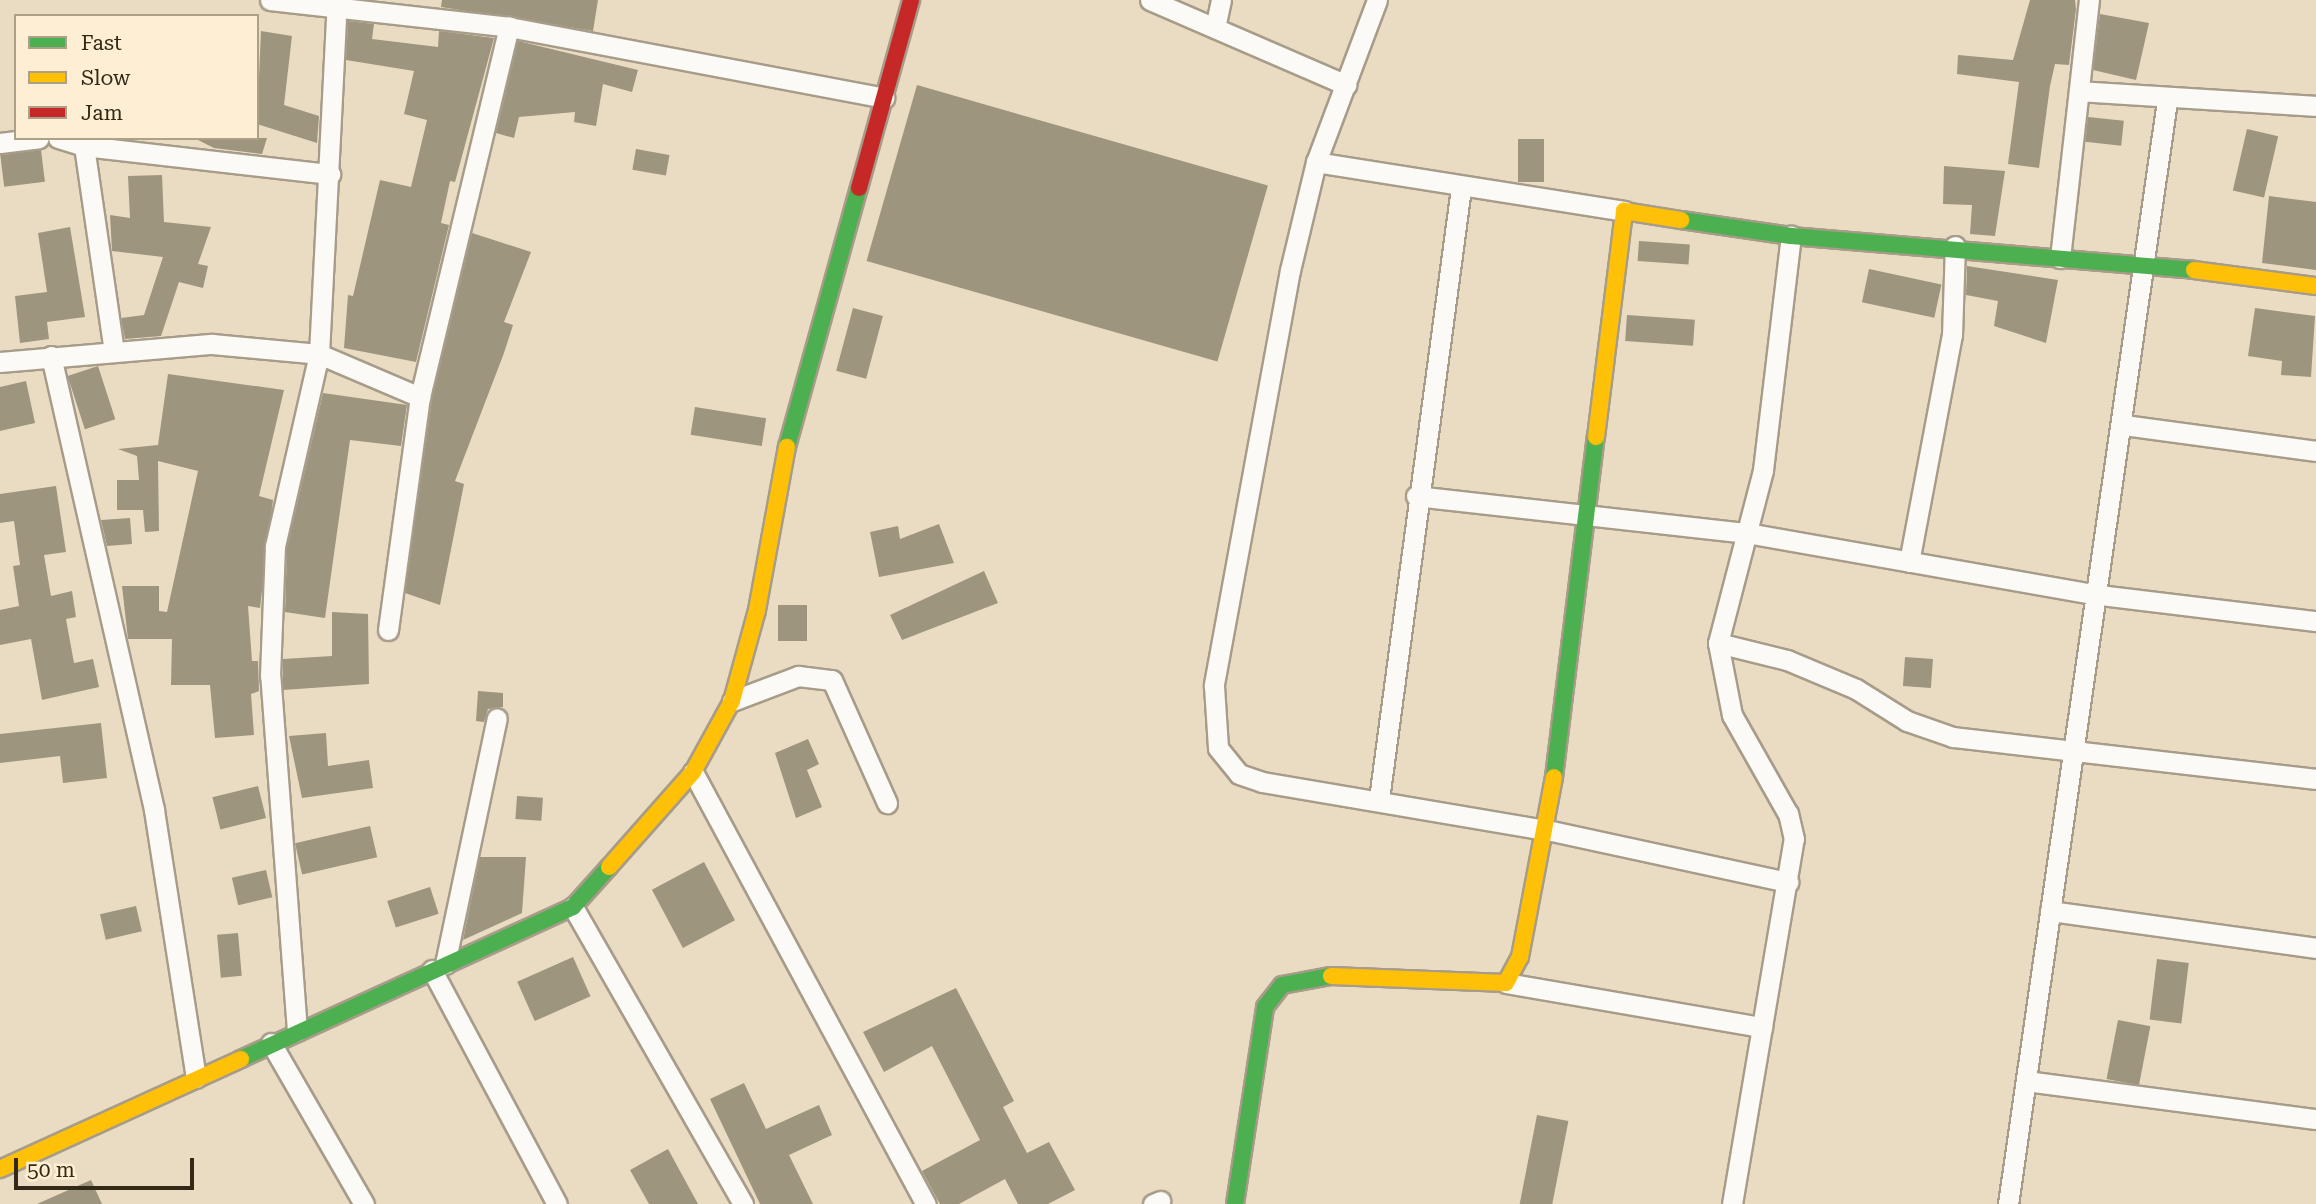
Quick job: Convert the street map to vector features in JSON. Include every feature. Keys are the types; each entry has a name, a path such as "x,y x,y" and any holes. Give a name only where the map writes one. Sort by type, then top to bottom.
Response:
{"street":[{"path":"270,0 337,2 509,27 884,98"},
{"path":"0,1169 296,1031 573,907 693,772 732,701 757,610 781,469 911,0"},
{"path":"1150,0 1346,85"},
{"path":"1214,28 1221,0"},
{"path":"1377,0 1316,162 1272,362 1211,721 1218,748 1239,774 1547,830 1788,883"},
{"path":"2060,258 2089,0"},
{"path":"296,1031 270,676 275,546 319,354 337,2"},
{"path":"388,630 421,397 509,27"},
{"path":"2079,91 2167,101 2316,106"},
{"path":"2008,1204 2072,754 2101,595 2167,101"},
{"path":"0,143 23,140"},
{"path":"64,140 84,146 330,174"},
{"path":"84,146 114,352"},
{"path":"1316,162 1461,188 1791,236 1955,246 2145,264 2316,286"},
{"path":"1378,799 1416,496 1461,188"},
{"path":"1506,983 1520,957 1547,830 1624,211"},
{"path":"1732,1204 1794,839 1788,814 1732,715 1718,643 1763,470 1791,236"},
{"path":"1909,562 1952,335 1955,246"},
{"path":"0,362 212,344 319,354 421,397"},
{"path":"51,356 154,810 196,1077"},
{"path":"2124,425 2316,451"},
{"path":"1416,496 1586,518 1748,533 2101,595 2316,621"},
{"path":"1718,643 1787,660 1856,689 1907,722 1953,737 2072,754 2316,779"},
{"path":"732,701 799,676 832,680 887,803"},
{"path":"497,718 438,967 556,1204"},
{"path":"693,772 926,1204"},
{"path":"573,907 743,1204"},
{"path":"2050,911 2316,948"},
{"path":"1235,1204 1265,1007 1282,985 1350,972 1438,985 1506,983 1762,1027"},
{"path":"271,1043 364,1204"},
{"path":"2026,1081 2316,1119"}],"building":[{"path":"442,0 598,0 593,31 441,7"},
{"path":"2030,0 2075,0 2076,9 2069,65 2055,64 2039,168 2008,164 2019,82 1957,74 1958,55 2013,60"},
{"path":"2100,14 2149,23 2136,80 2093,70"},
{"path":"348,21 374,24 372,39 438,47 439,31 494,38 455,182 450,181 441,223 449,225 416,362 344,348 348,295 353,296 380,180 411,187 427,120 404,114 414,71 346,60"},
{"path":"261,31 292,36 284,105 319,116 317,143 259,125"},
{"path":"518,41 638,70 632,92 603,84 596,126 574,122 575,112 519,117 514,138 496,133"},
{"path":"917,85 1268,186 1217,362 867,261"},
{"path":"2088,117 2124,121 2121,146 2085,142"},
{"path":"2247,129 2278,136 2264,198 2233,190"},
{"path":"267,138 262,154 214,148 198,140"},
{"path":"1518,139 1544,139 1544,182 1518,182"},
{"path":"636,149 669,155 666,176 632,170"},
{"path":"41,150 45,182 4,187 0,155"},
{"path":"1944,166 2005,171 1995,236 1970,234 1972,205 1943,204"},
{"path":"162,175 164,222 211,227 198,264 208,266 203,288 179,282 161,336 125,339 121,318 144,315 163,257 112,251 110,215 130,218 128,176"},
{"path":"2269,196 2316,202 2316,270 2262,263"},
{"path":"70,227 85,317 47,322 49,339 20,343 15,296 47,292 38,233"},
{"path":"472,233 531,252 504,322 513,325 504,353 455,481 464,484 440,605 405,593 432,399"},
{"path":"1639,241 1690,245 1688,265 1638,261"},
{"path":"1967,266 2058,280 2046,343 1994,326 1998,301 1966,295"},
{"path":"1869,269 1941,284 1934,318 1862,302"},
{"path":"853,308 883,316 866,379 836,371"},
{"path":"2255,308 2315,316 2311,377 2281,375 2282,361 2248,356"},
{"path":"1627,315 1695,320 1693,346 1625,341"},
{"path":"98,366 115,419 85,429 68,376"},
{"path":"168,374 284,390 259,496 273,500 260,608 248,606 252,661 258,661 259,691 251,694 254,735 215,738 210,685 171,685 172,639 128,639 122,586 159,586 159,611 167,612 198,471 158,461 159,531 145,532 143,510 117,510 117,480 139,480 137,456 118,449 158,445"},
{"path":"26,381 35,423 0,431 0,387"},
{"path":"323,393 407,405 401,446 350,440 325,618 285,612 287,548"},
{"path":"695,407 766,418 762,446 691,435"},
{"path":"56,486 66,552 44,555 51,596 72,591 76,617 66,619 74,663 93,659 99,687 42,700 31,639 0,645 0,610 19,606 13,566 20,565 14,521 0,523 0,494"},
{"path":"130,518 132,544 107,546 101,520"},
{"path":"939,524 954,563 879,577 870,532 898,526 900,539"},
{"path":"984,571 998,603 902,640 890,615"},
{"path":"778,605 807,605 807,641 778,641"},
{"path":"332,612 368,614 369,684 283,690 283,659 332,656"},
{"path":"1905,657 1933,659 1931,688 1903,686"},
{"path":"478,691 503,693 503,707 488,709 484,722 476,721"},
{"path":"101,723 107,778 63,783 60,756 0,763 0,734"},
{"path":"326,733 328,766 369,760 373,788 302,798 289,736"},
{"path":"808,739 819,764 807,770 822,807 796,818 775,753"},
{"path":"258,786 266,818 220,829 212,797"},
{"path":"517,796 543,798 541,821 515,819"},
{"path":"370,826 377,857 302,875 295,843"},
{"path":"480,857 526,857 522,913 463,940"},
{"path":"704,862 735,920 683,948 652,890"},
{"path":"266,870 272,897 238,905 232,878"},
{"path":"430,887 439,914 396,928 387,901"},
{"path":"136,906 142,931 106,940 100,914"},
{"path":"238,933 242,976 221,978 217,935"},
{"path":"573,957 590,996 535,1021 517,982"},
{"path":"2157,959 2189,963 2181,1023 2150,1020"},
{"path":"956,988 1014,1101 1003,1107 1027,1153 1049,1142 1075,1190 1048,1204 1018,1204 1005,1179 959,1204 940,1204 922,1171 980,1140 932,1046 884,1072 863,1032"},
{"path":"2118,1020 2150,1026 2139,1085 2107,1079"},
{"path":"744,1083 766,1129 819,1105 832,1135 789,1155 813,1204 760,1204 710,1099"},
{"path":"1537,1115 1568,1121 1552,1204 1520,1204"},
{"path":"668,1149 698,1204 649,1204 630,1170"},
{"path":"91,1180 102,1204 37,1204"}],"traffic: fast":[{"path":"787,447 859,188"},
{"path":"1681,220 1791,236 2194,270"},
{"path":"1554,777 1596,437"},
{"path":"241,1059 573,907 609,867"},
{"path":"1235,1204 1265,1007 1282,985 1331,976"}],"traffic: slow":[{"path":"1596,437 1624,211 1681,220"},
{"path":"2194,270 2316,286"},
{"path":"609,867 693,772 732,701 757,610 787,447"},
{"path":"1331,976 1506,983 1520,957 1554,777"},
{"path":"0,1169 241,1059"}],"traffic: jam":[{"path":"859,188 911,0"}]}
